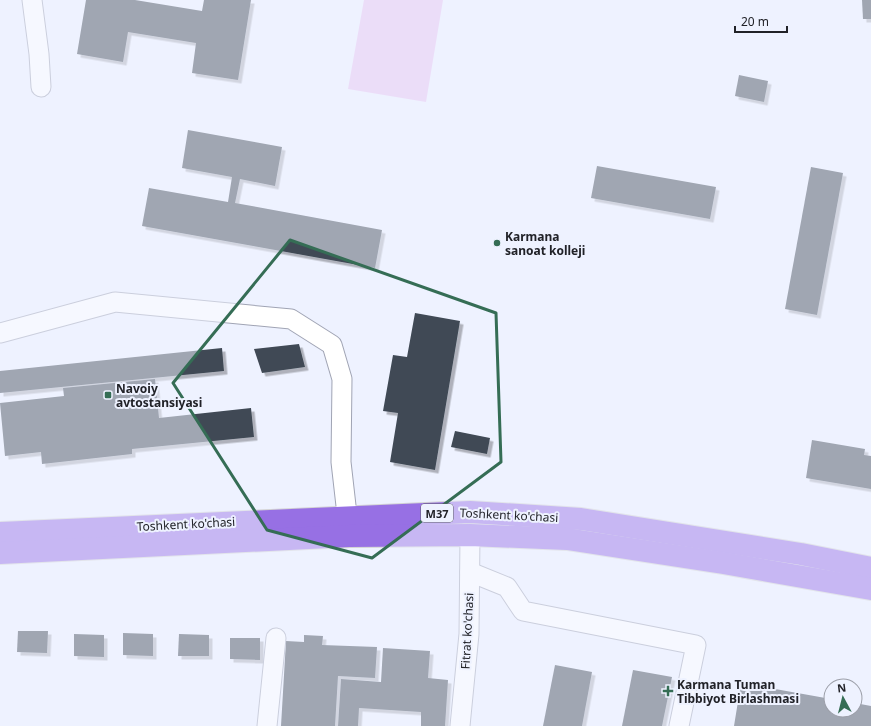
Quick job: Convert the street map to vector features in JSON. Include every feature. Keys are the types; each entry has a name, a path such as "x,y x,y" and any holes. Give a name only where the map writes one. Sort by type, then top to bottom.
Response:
{"highway":[{"name":"Toshkent ko'chasi","path":"0,552 349,526 470,512 580,519 802,554 871,568"},
{"name":"Toshkent ko'chasi","path":"0,533 349,526 470,535 567,539 723,563 871,589"}],"street":[{"path":"32,0 39,54 41,87"},
{"path":"0,332 115,302 291,319 332,344 342,379 342,462 349,526"},
{"name":"Fitrat ko'chasi","path":"460,726 469,634 470,535"},
{"path":"470,572 507,587 523,611 696,645 680,726"},
{"path":"267,726 276,638"}],"highlighted area":[{"path":"290,240 496,313 501,462 372,558 267,530 173,383"}],"shaded area":[{"path":"364,0 443,0 426,102 348,89"}],"building":[{"path":"86,0 135,0 202,11 204,0 251,0 238,80 192,73 196,43 128,32 123,62 77,54"},
{"path":"862,0 871,0 871,19 863,19"},
{"path":"739,75 768,81 764,102 735,96"},
{"path":"188,130 282,147 275,186 240,179 235,203 382,230 375,268 142,226 149,188 228,202 232,177 182,168"},
{"path":"597,166 716,187 710,219 591,198"},
{"path":"811,167 843,173 817,315 785,309"},
{"path":"415,313 460,321 435,470 390,462 398,413 383,411 393,355 407,357"},
{"path":"299,344 305,367 262,373 254,349"},
{"path":"222,348 224,371 0,393 0,371"},
{"path":"155,379 159,418 251,408 254,437 132,449 132,454 42,464 41,452 5,456 0,403 64,396 63,388"},
{"path":"455,431 490,438 487,454 451,447"},
{"path":"812,440 865,449 864,455 871,456 871,489 806,478"},
{"path":"18,631 48,631 47,653 17,652"},
{"path":"123,633 153,634 153,656 123,655"},
{"path":"74,634 104,635 104,657 74,656"},
{"path":"179,634 209,635 209,656 178,656"},
{"path":"304,635 323,636 322,645 377,647 375,678 338,676 335,726 281,726 286,641 304,642"},
{"path":"230,638 260,638 260,660 230,659"},
{"path":"383,648 430,651 428,678 448,680 445,726 421,726 421,712 359,708 358,726 338,726 341,679 381,682"},
{"path":"555,665 592,672 582,726 543,726"},
{"path":"633,670 672,677 662,726 622,726"},
{"path":"741,683 823,698 823,718 863,718 863,704 871,706 871,726 734,726"}],"place":[{"name":"Karmana sanoat kolleji","path":"497,243"},
{"name":"Navoiy avtostansiyasi","path":"108,395"},
{"name":"Karmana Tuman Tibbiyot Birlashmasi","path":"668,691"}]}
